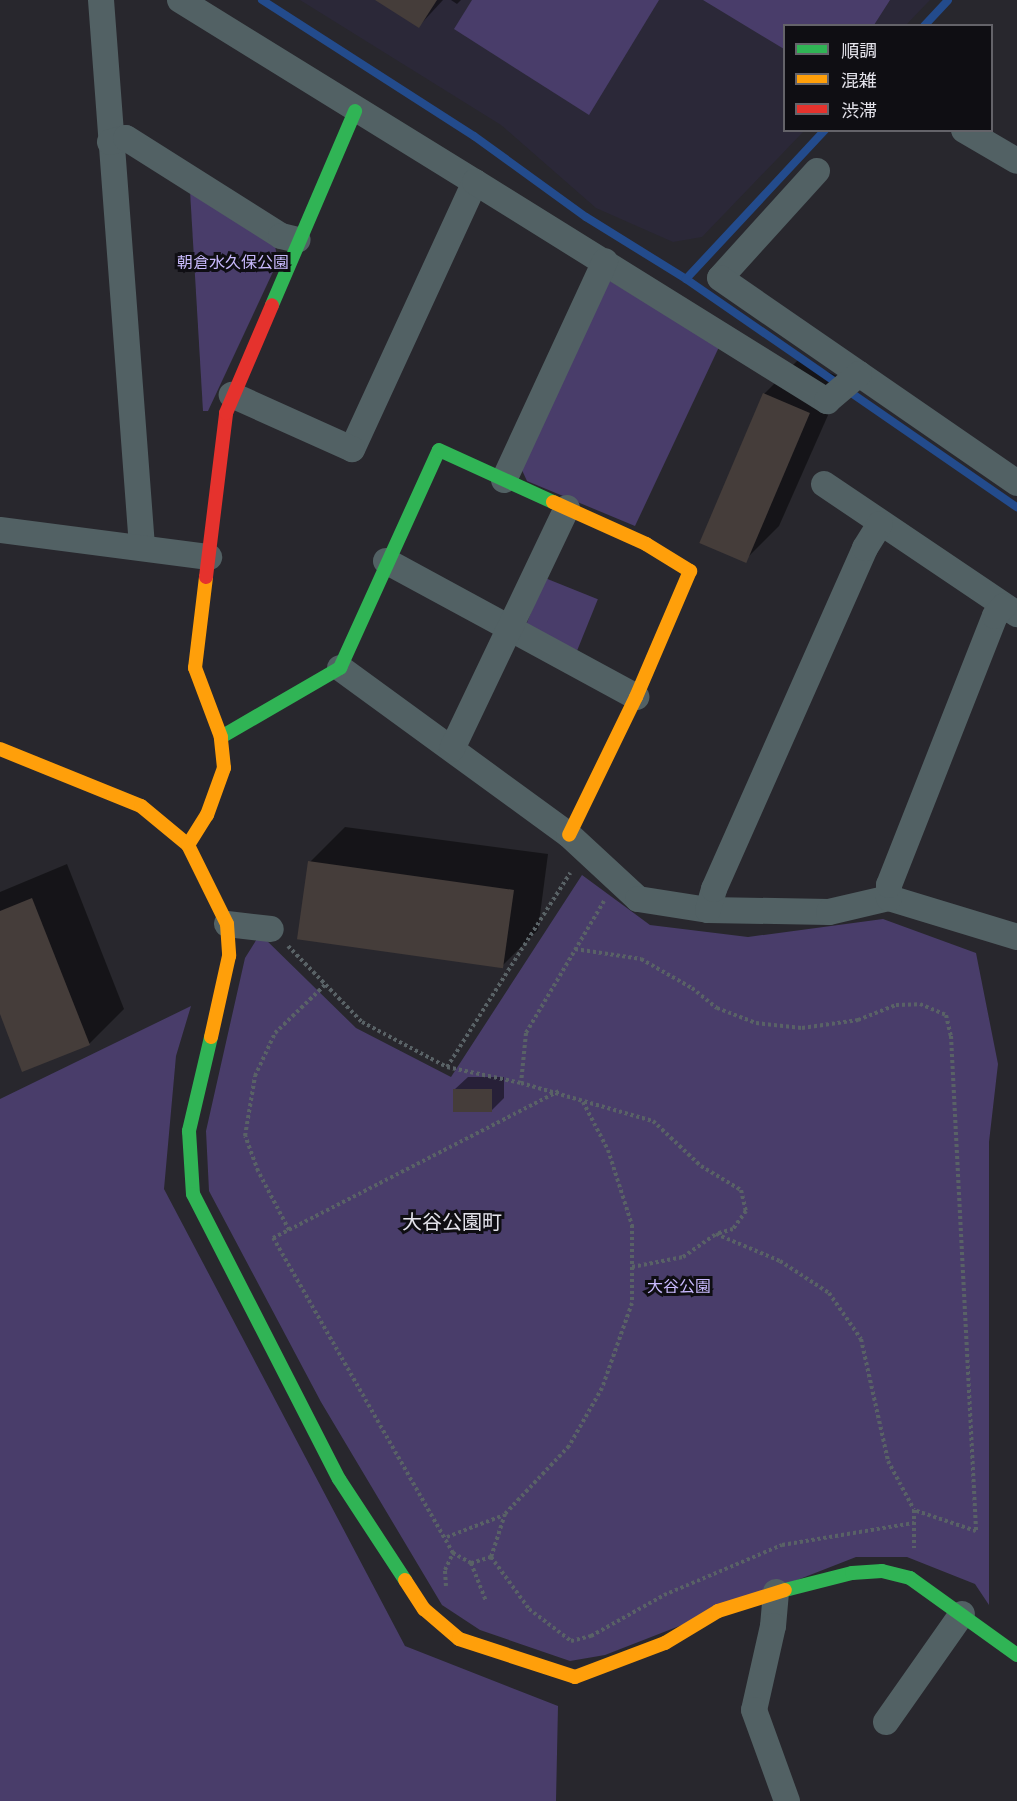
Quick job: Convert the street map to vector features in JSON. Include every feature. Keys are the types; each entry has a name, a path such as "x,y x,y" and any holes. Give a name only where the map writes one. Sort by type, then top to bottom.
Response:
{"street":[{"path":"102,0 110,142 142,547"},
{"path":"180,0 354,111 605,261 798,385 827,401 849,384"},
{"path":"188,845 207,815 224,768 221,737 195,668 232,396 354,111"},
{"path":"967,132 1017,161"},
{"path":"110,142 126,138 281,236 298,240"},
{"path":"817,171 720,278 849,384 1017,483"},
{"path":"232,396 352,448 476,182"},
{"path":"504,480 605,261"},
{"path":"221,737 340,668 386,561 439,450 646,544 690,571 576,843"},
{"path":"824,484 880,524 1011,610"},
{"path":"452,749 567,508"},
{"path":"708,910 718,878 866,548 880,524"},
{"path":"0,530 209,557"},
{"path":"386,561 636,697"},
{"path":"889,898 889,885 995,616 1011,610"},
{"path":"340,668 576,843 638,899 708,910 829,912 889,898 1017,938"},
{"path":"0,748 141,806 188,845 227,924 229,956 189,1131 193,1194 339,1479 424,1609 459,1639 575,1677 615,1665 665,1643 718,1611 776,1592 852,1573 882,1571 909,1578 962,1614 1017,1656"},
{"path":"227,924 271,929"},
{"path":"776,1592 774,1626 754,1710 787,1801"},
{"path":"886,1722 962,1614"}],"path":[{"path":"447,1068 576,843"},
{"path":"521,1083 526,1034 616,880"},
{"path":"271,929 362,1022 447,1068 559,1091 583,1102 653,1121 701,1166 741,1190 746,1211 733,1229 716,1234 683,1257 632,1267"},
{"path":"575,949 641,959 692,987 717,1008 756,1023 802,1028 858,1020 896,1005 920,1004 946,1015 951,1036 976,1531 914,1510"},
{"path":"289,1230 258,1171 245,1136 255,1076 274,1033 326,984"},
{"path":"486,1601 471,1563 453,1552 273,1238 559,1091"},
{"path":"491,1557 505,1514 569,1446 602,1388 632,1303 632,1225 608,1149 583,1102"},
{"path":"716,1234 780,1261 829,1293 861,1339 888,1461 914,1510 914,1529"},
{"path":"446,1537 505,1514"},
{"path":"491,1557 529,1609 553,1631 571,1641 591,1636 664,1596 782,1545 914,1522"},
{"path":"471,1563 491,1557"}],"shaded area":[{"path":"300,0 930,0 907,24 783,24 783,132 803,132 702,237 673,242 596,208 501,125"}],"green space":[{"path":"472,0 659,0 589,115 454,29"},
{"path":"703,0 890,0 875,24 783,24 783,48"},
{"name":"朝倉水久保公園","path":"190,191 274,241 278,261 208,411 203,411"},
{"path":"607,279 719,347 635,526 527,481 521,468"},
{"path":"545,578 598,599 577,650 524,629"},
{"name":"大谷公園","path":"582,875 650,925 748,937 883,919 976,953 998,1064 989,1142 989,1605 975,1584 907,1557 856,1557 605,1655 570,1661 480,1630 442,1605 321,1402 209,1191 206,1131 245,958 260,934 356,1028 451,1077"},
{"path":"191,1006 176,1056 164,1189 405,1646 558,1706 556,1801 0,1801 0,1099"}],"building":[{"path":"375,0 437,0 419,28"},
{"path":"763,393 810,413 746,563 699,543"},
{"path":"308,861 514,890 503,968 297,939"},
{"path":"32,898 90,1045 22,1072 0,1014 0,911"},
{"path":"453,1089 492,1089 492,1112 453,1112"}],"waterway":[{"path":"262,0 474,136 586,217 686,279 1017,507"},
{"path":"926,24 948,0"},
{"path":"686,279 823,132"}],"traffic: fast":[{"path":"272,305 355,111"},
{"path":"221,737 340,668 439,450 553,502"},
{"path":"211,1037 189,1131 193,1194 339,1479 405,1580"},
{"path":"785,1590 852,1573 882,1571 910,1578 1017,1655"}],"traffic: slow":[{"path":"553,502 646,544 690,571 636,697 569,835"},
{"path":"188,845 207,815 224,768 221,737 195,668 206,577"},
{"path":"0,749 141,806 188,845 227,924 229,956 211,1037"},
{"path":"405,1580 424,1609 459,1639 575,1677 665,1643 718,1611 785,1590"}],"traffic: jam":[{"path":"206,577 226,413 272,305"}],"district":[{"name":"大谷公園町","path":"452,1222"}]}
